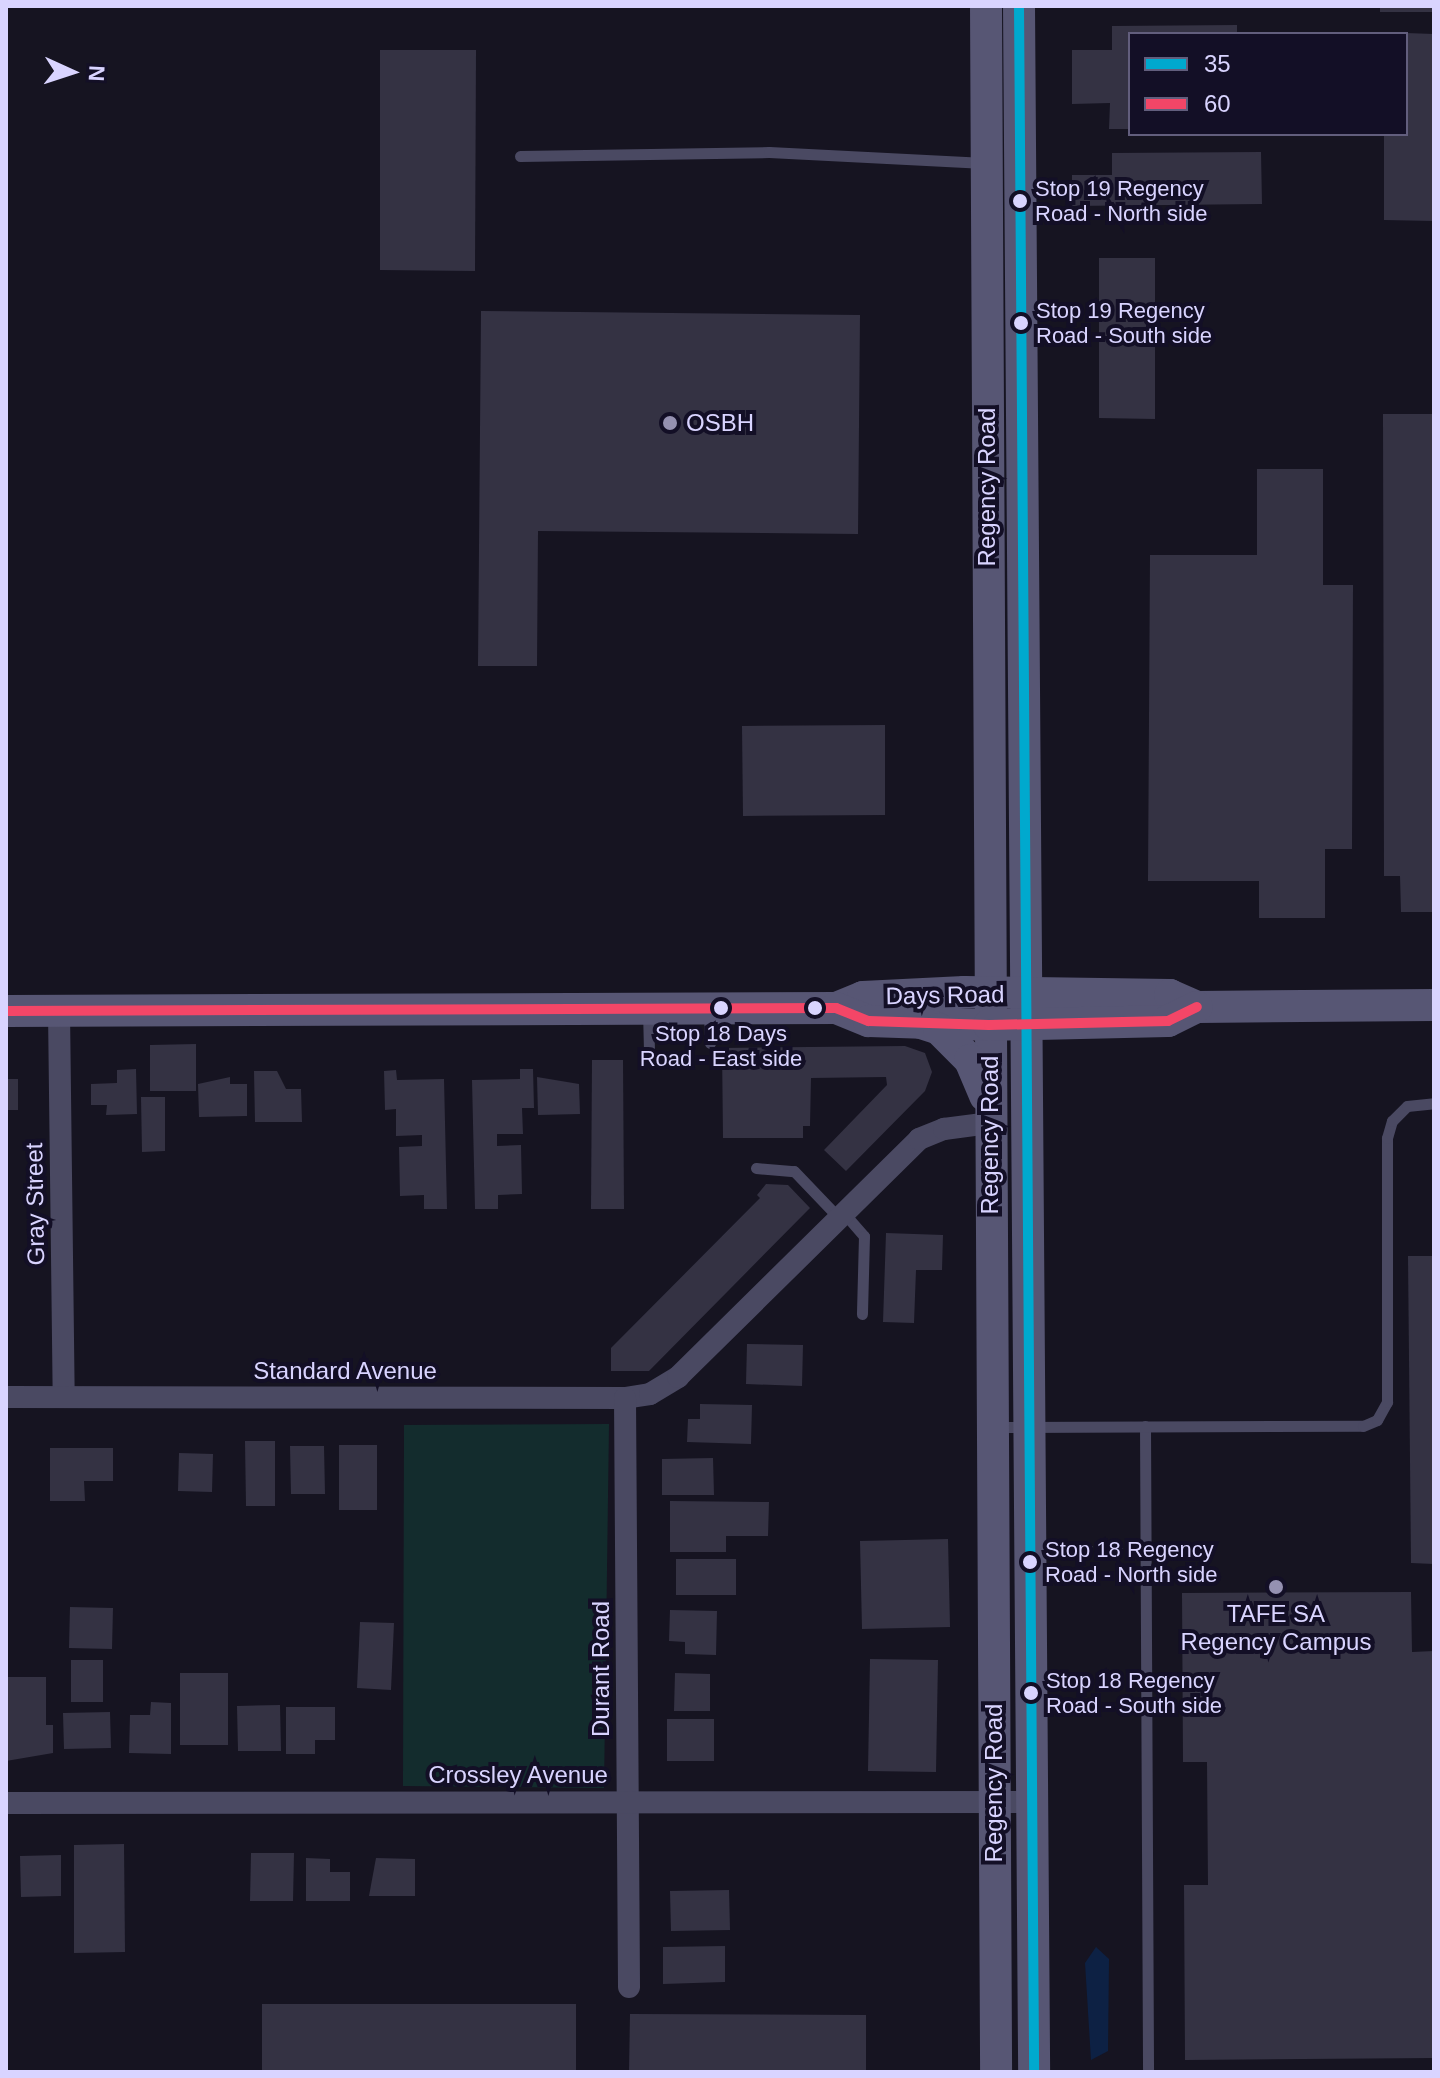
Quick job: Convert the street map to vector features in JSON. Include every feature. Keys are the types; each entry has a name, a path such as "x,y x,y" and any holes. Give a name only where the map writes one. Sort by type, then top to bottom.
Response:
{"main road":[{"name":"Regency Road","path":"986,6 996,2072"},
{"name":"Regency Road","path":"1019,6 1034,2072"},
{"name":"Days Road","path":"836,1008 863,997 989,993 1025,1008"},
{"name":"Days Road","path":"6,1011 836,1008 869,1021 989,1025 1025,1008 1170,995 1197,1007 1434,1005"},
{"path":"917,1021 939,1029 970,1060 989,1115"}],"street":[{"name":"Gray Street","path":"59,1011 64,1396"},
{"path":"840,1214 919,1139 989,1115"},
{"name":"Standard Avenue","path":"6,1397 625,1398 650,1394 678,1377 840,1214"},
{"name":"Durant Road","path":"625,1398 629,1987"},
{"name":"Crossley Avenue","path":"6,1803 1030,1802"}],"lane":[{"path":"520,156 769,152 986,163"},
{"path":"709,1008 710,1043"},
{"path":"648,1009 649,1050"},
{"path":"992,1427 1363,1426 1377,1420 1387,1402 1387,1138 1392,1121 1407,1106 1434,1103"},
{"path":"756,1168 794,1171 864,1236 862,1314"},
{"path":"1145,1426 1148,2072"}],"path":[{"path":"1059,1548 1130,1548"}],"green space":[{"path":"609,1424 604,1788 403,1786 404,1425"}],"water":[{"path":"1096,1947 1109,1959 1108,2051 1091,2060 1085,1963"}],"building":[{"path":"1380,6 1434,6 1434,12 1380,12"},
{"path":"1237,25 1237,32 1128,32 1128,129 1109,129 1110,103 1072,104 1072,50 1112,50 1112,26"},
{"path":"1408,33 1434,34 1434,221 1384,220 1384,136 1408,136"},
{"path":"380,50 476,50 475,271 380,270"},
{"path":"1261,152 1262,204 1072,206 1072,175 1112,175 1112,153"},
{"path":"1099,258 1155,258 1155,419 1099,418"},
{"name":"OSBH","path":"481,311 860,315 858,534 538,531 537,666 478,666"},
{"path":"1383,414 1434,414 1434,912 1401,912 1400,876 1384,876"},
{"path":"1257,469 1323,469 1323,585 1353,585 1352,849 1325,849 1325,918 1259,918 1259,881 1148,881 1150,555 1257,555"},
{"path":"885,725 885,815 743,816 742,726"},
{"path":"196,1044 196,1091 150,1091 150,1045"},
{"path":"905,1046 925,1053 932,1072 925,1091 846,1171 824,1150 887,1085 886,1077 811,1078 810,1126 803,1126 803,1138 723,1138 722,1048"},
{"path":"592,1060 623,1060 624,1209 591,1209"},
{"path":"136,1069 137,1114 106,1115 107,1105 91,1105 91,1084 117,1083 117,1070"},
{"path":"520,1069 533,1069 534,1108 522,1108 523,1134 497,1134 497,1146 521,1145 522,1194 498,1195 498,1209 475,1209 472,1080 520,1079"},
{"path":"396,1070 397,1080 444,1079 447,1209 424,1209 424,1195 400,1196 399,1147 422,1146 422,1135 396,1136 396,1109 385,1110 384,1071"},
{"path":"254,1071 277,1071 286,1089 301,1089 302,1122 255,1122"},
{"path":"230,1077 230,1084 247,1084 247,1116 199,1117 198,1084"},
{"path":"537,1077 579,1084 580,1114 538,1115"},
{"path":"6,1079 18,1079 18,1110 6,1110"},
{"path":"141,1097 165,1097 165,1151 142,1152"},
{"path":"766,1184 788,1185 810,1208 649,1371 611,1371 611,1348 760,1198 757,1195"},
{"path":"886,1233 943,1235 942,1270 916,1270 914,1323 883,1322"},
{"path":"1408,1256 1434,1256 1434,1564 1411,1563"},
{"path":"747,1344 803,1345 802,1386 746,1384"},
{"path":"700,1404 752,1405 751,1444 687,1442 688,1419 700,1419"},
{"path":"245,1441 275,1441 275,1506 246,1506"},
{"path":"339,1445 377,1445 377,1510 339,1510"},
{"path":"290,1446 324,1446 325,1494 291,1494"},
{"path":"50,1448 113,1448 113,1481 84,1481 85,1501 50,1501"},
{"path":"179,1453 213,1454 212,1492 178,1491"},
{"path":"713,1458 714,1495 662,1495 662,1459"},
{"path":"670,1501 769,1502 768,1536 726,1536 726,1552 670,1552"},
{"path":"948,1539 950,1627 862,1629 860,1541"},
{"path":"676,1559 736,1559 736,1595 676,1595"},
{"path":"1411,1592 1412,1652 1434,1651 1434,2058 1185,2060 1184,1885 1208,1885 1207,1762 1183,1762 1182,1593"},
{"path":"70,1607 113,1608 112,1649 69,1648"},
{"path":"670,1610 717,1611 716,1655 685,1654 685,1642 669,1641"},
{"path":"360,1622 394,1623 391,1690 357,1688"},
{"path":"870,1659 938,1660 936,1772 868,1771"},
{"path":"71,1660 103,1660 103,1702 71,1702"},
{"path":"180,1673 228,1673 228,1745 180,1745"},
{"path":"675,1673 710,1674 710,1711 674,1711"},
{"path":"6,1677 46,1677 46,1725 53,1725 53,1753 6,1761"},
{"path":"151,1702 171,1703 171,1754 129,1753 130,1715 150,1715"},
{"path":"280,1705 281,1751 238,1751 237,1706"},
{"path":"286,1707 335,1707 335,1740 315,1740 315,1754 286,1754"},
{"path":"110,1712 111,1748 64,1749 63,1713"},
{"path":"667,1719 714,1719 714,1761 667,1761"},
{"path":"124,1844 125,1952 74,1953 74,1845"},
{"path":"251,1853 294,1853 293,1901 250,1901"},
{"path":"61,1855 61,1896 21,1897 20,1856"},
{"path":"306,1858 330,1859 330,1872 350,1872 350,1901 306,1901"},
{"path":"376,1858 415,1859 415,1896 369,1896"},
{"path":"729,1890 730,1930 671,1931 670,1891"},
{"path":"725,1946 725,1982 663,1984 663,1947"},
{"path":"262,2004 576,2004 576,2072 262,2072"},
{"path":"630,2014 866,2015 866,2072 629,2072"}],"transit line":[{"name":"35","path":"1019,6 1034,2072"},
{"name":"60","path":"6,1011 836,1008 869,1021 989,1025 1168,1021 1197,1007"}],"place":[{"name":"Stop 19 Regency Road - North side","path":"1020,201"},
{"name":"Stop 19 Regency Road - South side","path":"1021,323"},
{"name":"OSBH","path":"670,423"},
{"name":"Stop 18 Days Road - East side","path":"721,1008"},
{"name":"Stop 18 Regency Road - North side","path":"1030,1562"},
{"name":"TAFE SA Regency Campus","path":"1276,1587"},
{"name":"Stop 18 Regency Road - South side","path":"1031,1693"}]}
